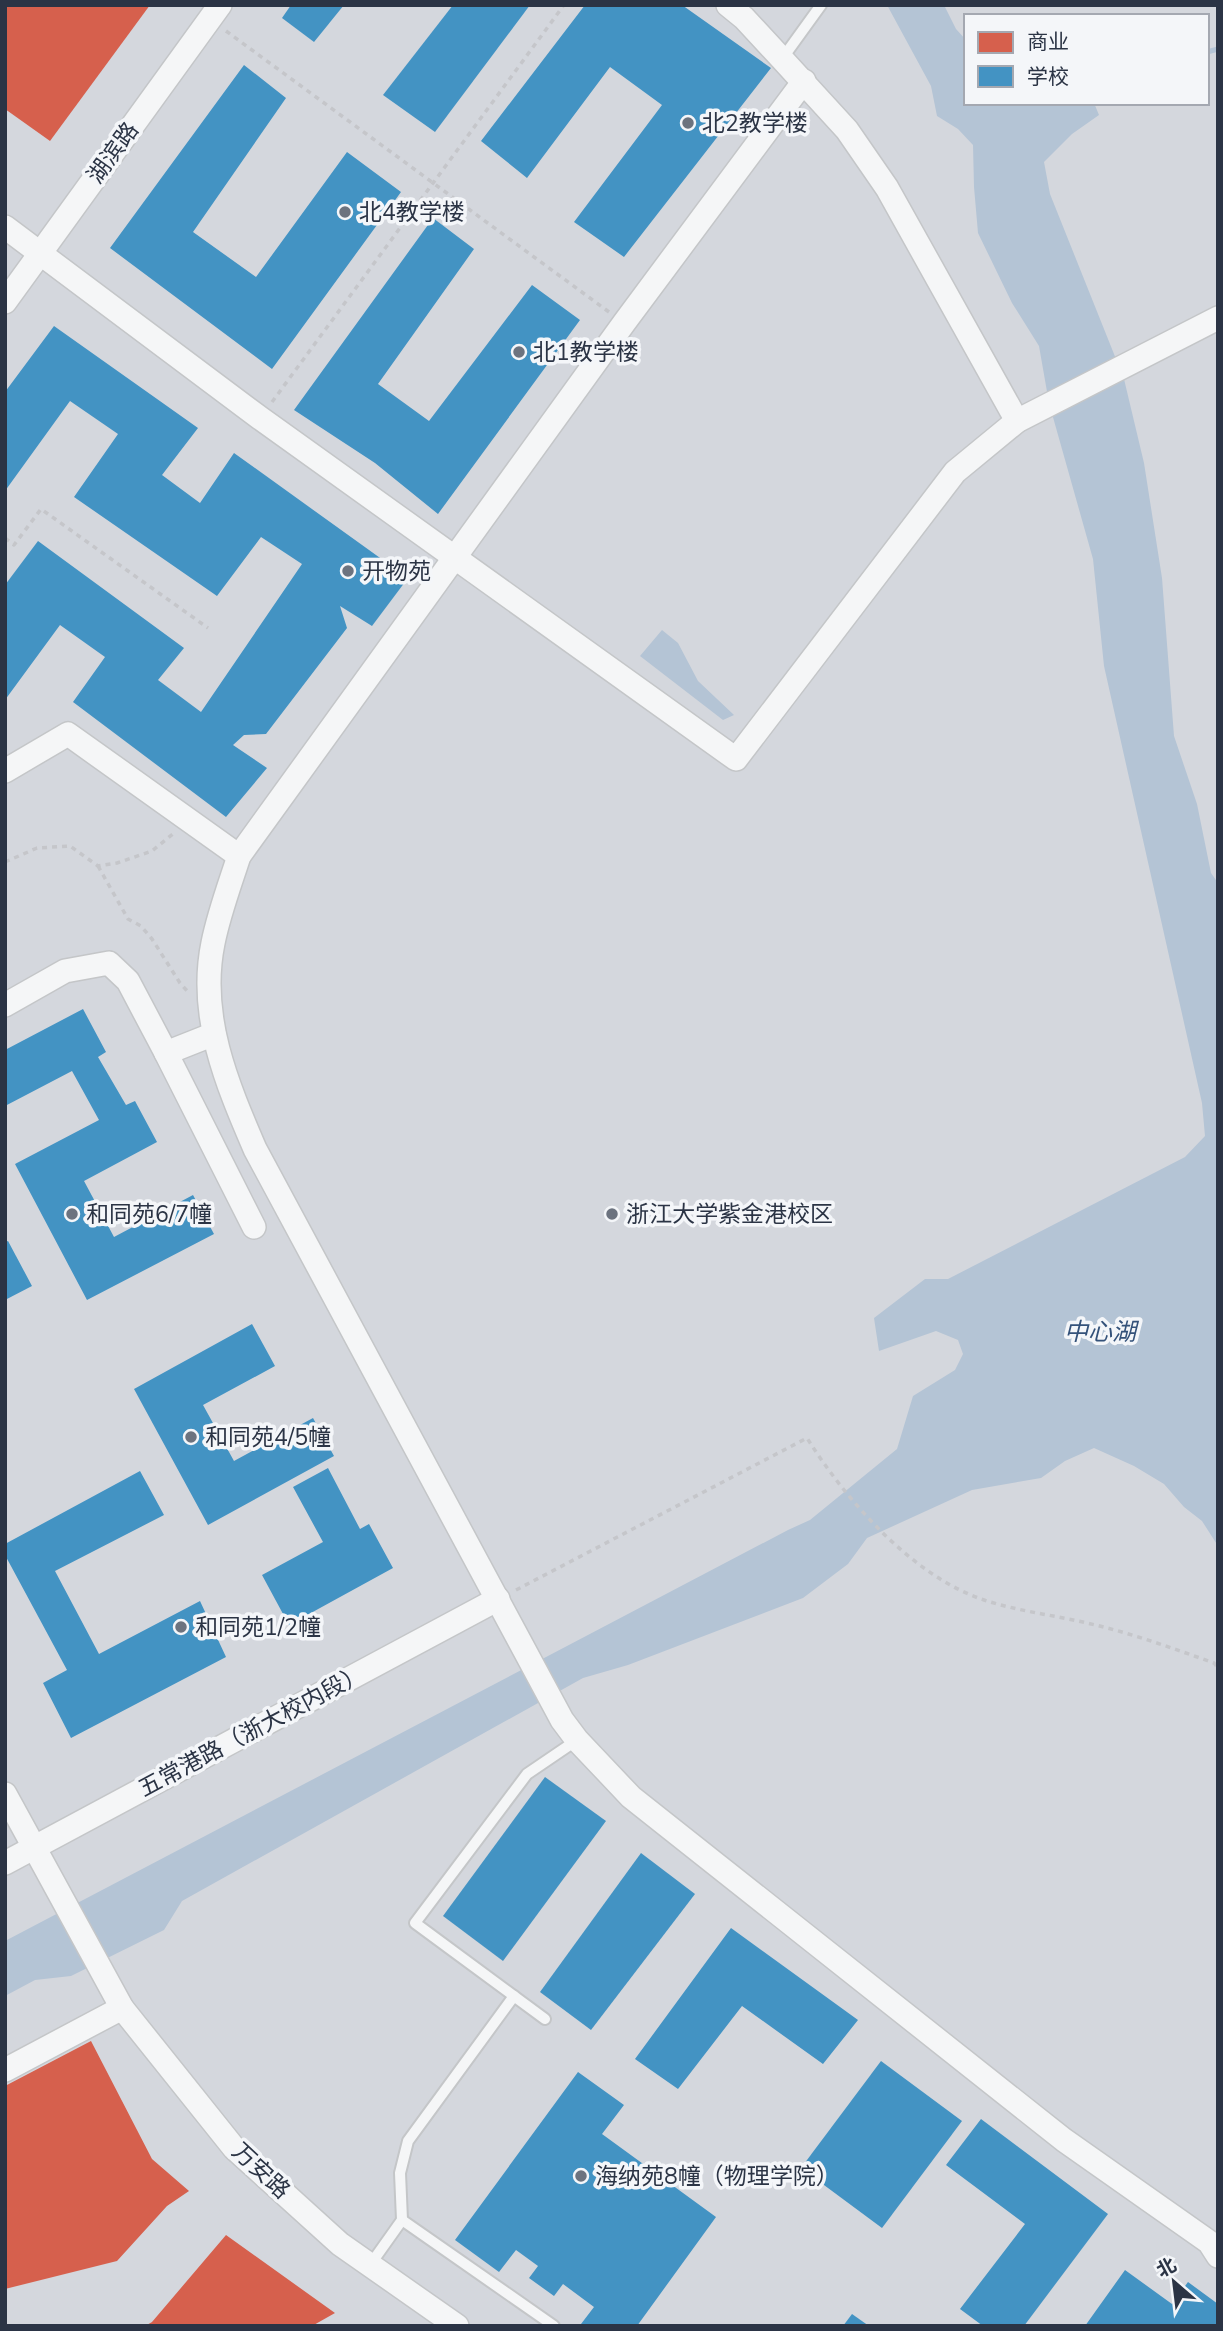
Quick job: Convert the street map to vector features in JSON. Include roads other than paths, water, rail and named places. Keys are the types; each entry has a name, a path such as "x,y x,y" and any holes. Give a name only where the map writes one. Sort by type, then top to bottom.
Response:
{"street":[{"path":"728,5 744,18 804,81 847,130 887,188 1023,418"},
{"name":"湖滨路","path":"5,302 215,12"},
{"path":"804,81 624,323 239,856 212,945 209,983 218,1056 255,1149 516,1636 562,1720 577,1740 631,1797 1064,2140 1209,2242 1218,2256"},
{"path":"5,227 260,418 736,759 956,472 1023,418 1218,318"},
{"path":"5,771 68,734 239,856"},
{"path":"5,1005 65,971 109,963 128,981 254,1227"},
{"path":"166,1053 214,1034"},
{"name":"五常港路（浙大校内段）","path":"5,1863 498,1599"},
{"name":"万安路","path":"5,1794 122,2008 234,2148 340,2245 457,2326"},
{"path":"5,2070 122,2008"}],"lane":[{"path":"782,59 821,5"},
{"path":"545,2019 415,1923 527,1774 577,1740"},
{"path":"370,2265 401,2220 400,2173 408,2141 514,1996"},
{"path":"401,2220 554,2326"}],"water":[{"name":"中心湖","path":"887,5 944,5 956,29 964,38 964,105 1095,105 1099,115 1072,134 1044,162 1050,194 1124,379 1144,463 1162,578 1174,736 1197,804 1211,873 1218,883 1218,1546 1202,1521 1184,1507 1164,1484 1134,1466 1094,1448 1065,1461 1041,1478 972,1490 867,1538 848,1564 803,1598 628,1665 583,1678 182,1901 164,1930 71,1976 35,1980 5,1996 5,1941 810,1520 897,1449 913,1396 955,1370 963,1354 958,1340 936,1331 879,1351 874,1318 925,1279 948,1279 1185,1157 1205,1136 1202,1103 1104,666 1093,559 1049,403 1039,346 1012,303 978,233 973,145 958,129 937,116 931,86"},
{"path":"662,630 678,643 698,681 734,715 723,720 640,656"}],"waterway":[{"path":"1209,51 1218,49"}],"place":[{"name":"北2教学楼","path":"688,123"},
{"name":"北4教学楼","path":"345,212"},
{"name":"北1教学楼","path":"519,352"},
{"name":"开物苑","path":"348,571"},
{"name":"和同苑6/7幢","path":"72,1214"},
{"name":"浙江大学紫金港校区","path":"612,1214"},
{"name":"和同苑4/5幢","path":"191,1437"},
{"name":"和同苑1/2幢","path":"181,1627"},
{"name":"海纳苑8幢（物理学院）","path":"581,2176"}]}
